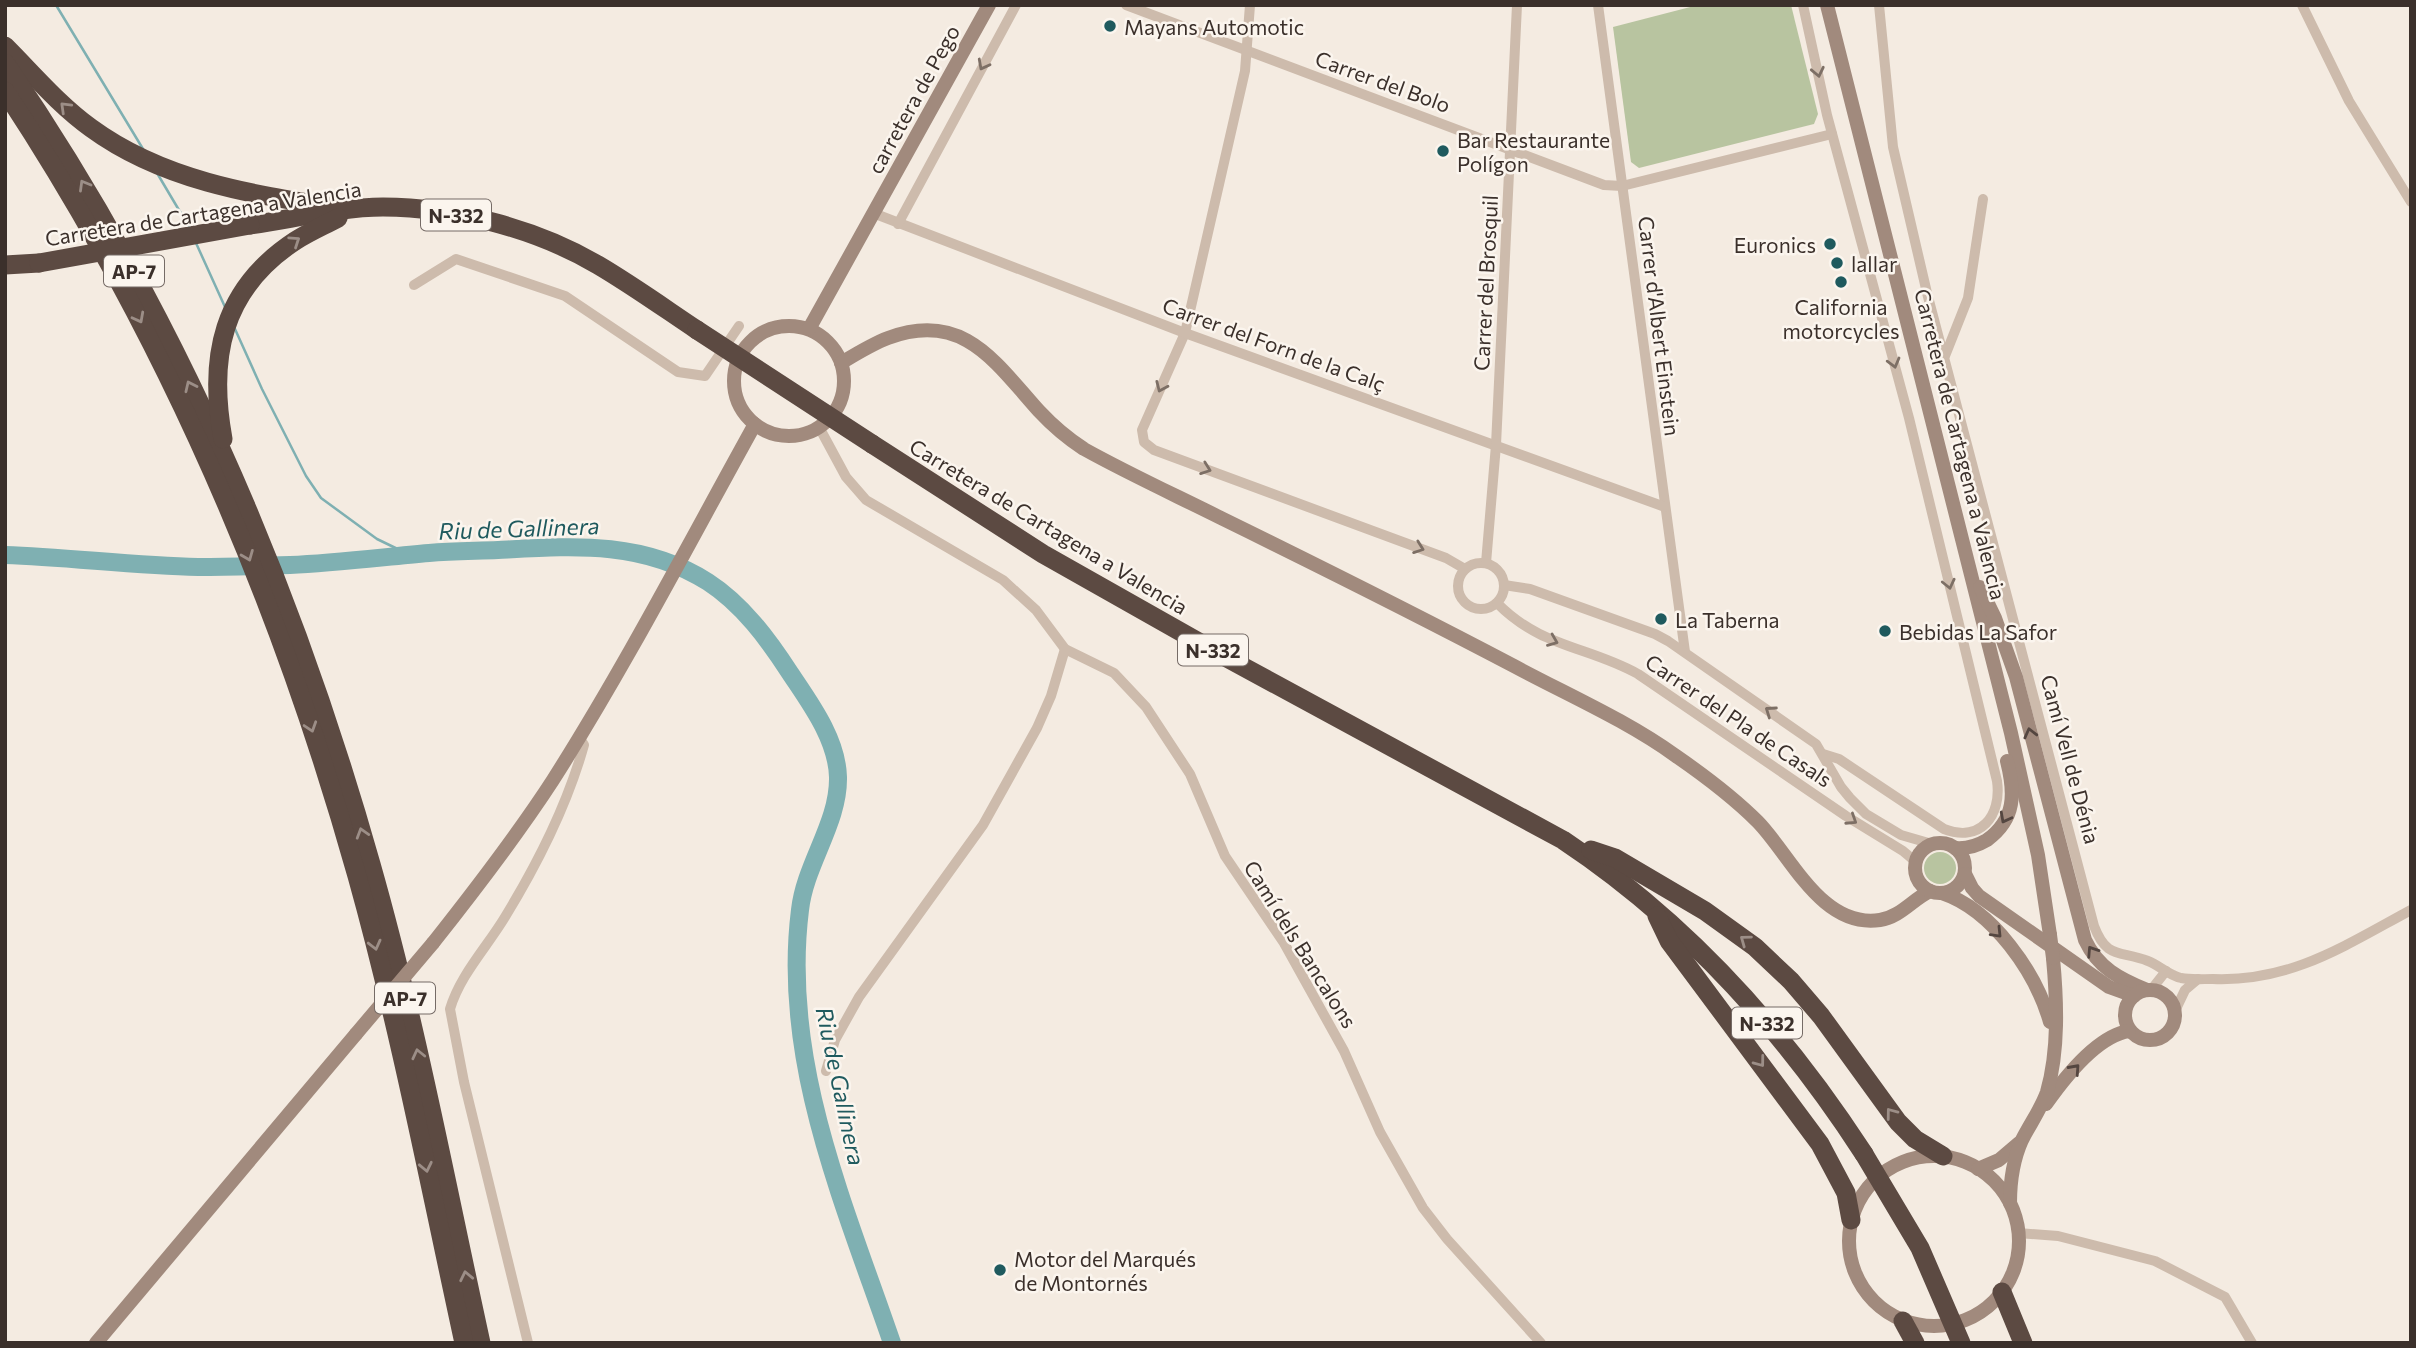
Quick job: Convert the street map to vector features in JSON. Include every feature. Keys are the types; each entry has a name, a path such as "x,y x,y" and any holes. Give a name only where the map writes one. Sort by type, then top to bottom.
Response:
{"highway":[{"path":"5,46 75,116 107,139 143,157 190,178 268,197 355,210"},
{"name":"AP-7","path":"5,63 64,151 114,234 229,467 230,493"},
{"name":"AP-7","path":"5,91 84,215 230,493 345,778 378,891 428,1098 481,1343"},
{"path":"5,112 48,173 84,215"},
{"name":"Carretera de Cartagena a Valencia","path":"5,265 38,262 250,225 383,207 460,215 517,229 597,264 1054,560 1227,658 1563,840 1600,864 1652,906 1697,948 1784,1041 1835,1108 1891,1195 1920,1248 1961,1343"},
{"path":"229,467 218,398 222,333 247,287 270,261 293,242 355,210"},
{"name":"AP-7","path":"297,661 357,876 394,1022 464,1343"},
{"path":"1563,840 1615,858 1705,911 1755,947 1791,981 1821,1016 1898,1122 1915,1139 1943,1157"},
{"path":"1652,906 1669,942 1820,1144 1846,1193 1851,1220"},
{"path":"2002,1292 2023,1343"},
{"path":"1903,1321 1914,1343"}],"main road":[{"name":"carretera de Pego","path":"808,329 989,5"},
{"name":"Carretera de Cartagena a Valencia","path":"1827,5 2026,800 2050,935 2053,958 2054,1041 2051,1074 2046,1094 2022,1140 2013,1169 2010,1204"},
{"path":"786,326 808,329 822,337 841,363 843,391 838,405 819,427 806,433 788,436 771,433 755,424 744,413 737,399 734,384 741,354 751,341 763,332 786,326"},
{"path":"841,363 875,344 905,332 936,331 964,337 989,355 1061,433 1084,449 1475,646 1630,727 1668,750 1701,774 1759,824 1811,888 1831,908 1858,919 1879,920 1895,915 1909,905 1961,882 1965,874"},
{"path":"96,1343 433,943 517,834 579,737 755,424"},
{"path":"1955,848 1975,846 1997,832 2010,813 2013,798 1977,632 1967,560"},
{"path":"1967,560 1995,618 2016,677 2085,940 2105,968 2126,981 2139,996"},
{"path":"1909,905 1917,888 1916,862 1922,851 1932,844 1945,843 1955,848 1965,861 1965,874 1979,896"},
{"path":"1917,878 1963,903 1980,916 2014,951 2041,996 2054,1041"},
{"path":"1942,892 1967,891 1979,896 2109,987 2139,996 2164,994 2173,1004 2175,1011 2172,1028 2159,1039 2146,1040 2129,1031 2111,1035 2089,1054 2033,1122"},
{"path":"2129,1031 2125,1020 2139,996"},
{"name":"Carretera de Cartagena a Valencia","path":"1978,1169 1999,1160 2022,1140"},
{"path":"1919,1157 1943,1157 1967,1163 1978,1169 1997,1184 2010,1204 2018,1233 2018,1254 2013,1274 2002,1292 1979,1314 1965,1321 1934,1327 1903,1321 1875,1304 1856,1277 1850,1258 1848,1239 1851,1220 1860,1197 1875,1178 1895,1165 1919,1157"}],"street":[{"path":"898,224 1016,5"},
{"name":"Carrer del Bolo","path":"1126,5 1604,185 1622,186 1832,134"},
{"path":"1250,5 1245,71 1185,332 1142,430 1144,442 1154,450 1446,558 1465,569"},
{"name":"Carrer del Brosquil","path":"1486,563 1496,445 1517,5"},
{"name":"Carrer d'Albert Einstein","path":"1598,5 1685,652"},
{"path":"1803,5 1832,134"},
{"name":"Camí Vell de Dénia","path":"1878,5 1893,147 1927,293 2094,926 2099,939 2110,949 2120,954 2146,959 2182,978"},
{"path":"2302,5 2349,101 2411,202"},
{"name":"Carrer del Pla de Casals","path":"1823,754 1839,759 1944,829 1964,833 1978,830 1986,824 1997,804 1997,781 1909,418 1832,134"},
{"path":"1945,356 1968,298 1983,199"},
{"name":"Carrer del Forn de la Calç","path":"873,213 1185,332 1665,507"},
{"path":"414,285 456,259 488,269 565,296 678,372 705,376 739,326"},
{"path":"819,427 846,477 866,500 1003,580 1036,610 1065,649 1051,695 1037,727 984,825 859,997 835,1040 826,1072"},
{"path":"1475,563 1486,563 1500,572 1504,585 1503,594 1497,603 1482,609 1471,607 1462,600 1458,584 1465,569 1475,563"},
{"name":"Carrer del Pla de Casals","path":"1504,585 1530,589 1656,634 1810,739 1859,808 1901,835 1932,844"},
{"name":"Carrer del Pla de Casals","path":"1497,603 1539,635 1639,674 1916,862"},
{"name":"Camí dels Bancalons","path":"1065,649 1114,673 1146,707 1164,733 1191,774 1225,856 1284,943 1344,1051 1380,1132 1423,1208 1447,1239 1541,1343"},
{"path":"528,1343 464,1082 450,1009 453,998 535,865 563,806 584,745 579,737"},
{"path":"2175,1011 2181,996 2182,978 2237,980 2294,969 2342,948 2411,910"},
{"path":"2139,996 2166,971"},
{"path":"2181,996 2198,979"},
{"path":"2018,1233 2071,1239 2155,1261 2225,1297 2252,1343"}],"green space":[{"path":"1698,5 1791,5 1818,114 1814,124 1639,168 1631,162 1613,27"},
{"path":"1940,852 1951,857 1956,868 1951,879 1940,884 1929,879 1924,868 1929,857"}],"waterway":[{"path":"56,5 143,149"},
{"path":"157,173 189,227"},
{"path":"196,243 225,307"},
{"path":"235,329 306,476 321,498 377,539 408,554"},
{"name":"Riu de Gallinera","path":"5,555 209,567 307,564 446,552 580,547 632,552 658,559 683,568 708,582 732,601 782,660 821,722 833,749 838,777 837,794 828,827 808,876 800,910 797,966 800,1022 808,1076 821,1131 892,1343"}],"place":[{"name":"Mayans Automotic","path":"1110,26"},
{"name":"Bar Restaurante Polígon","path":"1443,151"},
{"name":"Euronics","path":"1830,244"},
{"name":"lallar","path":"1837,263"},
{"name":"California motorcycles","path":"1841,282"},
{"name":"La Taberna","path":"1661,619"},
{"name":"Bebidas La Safor","path":"1885,631"},
{"name":"Motor del Marqués de Montornés","path":"1000,1270"}]}
